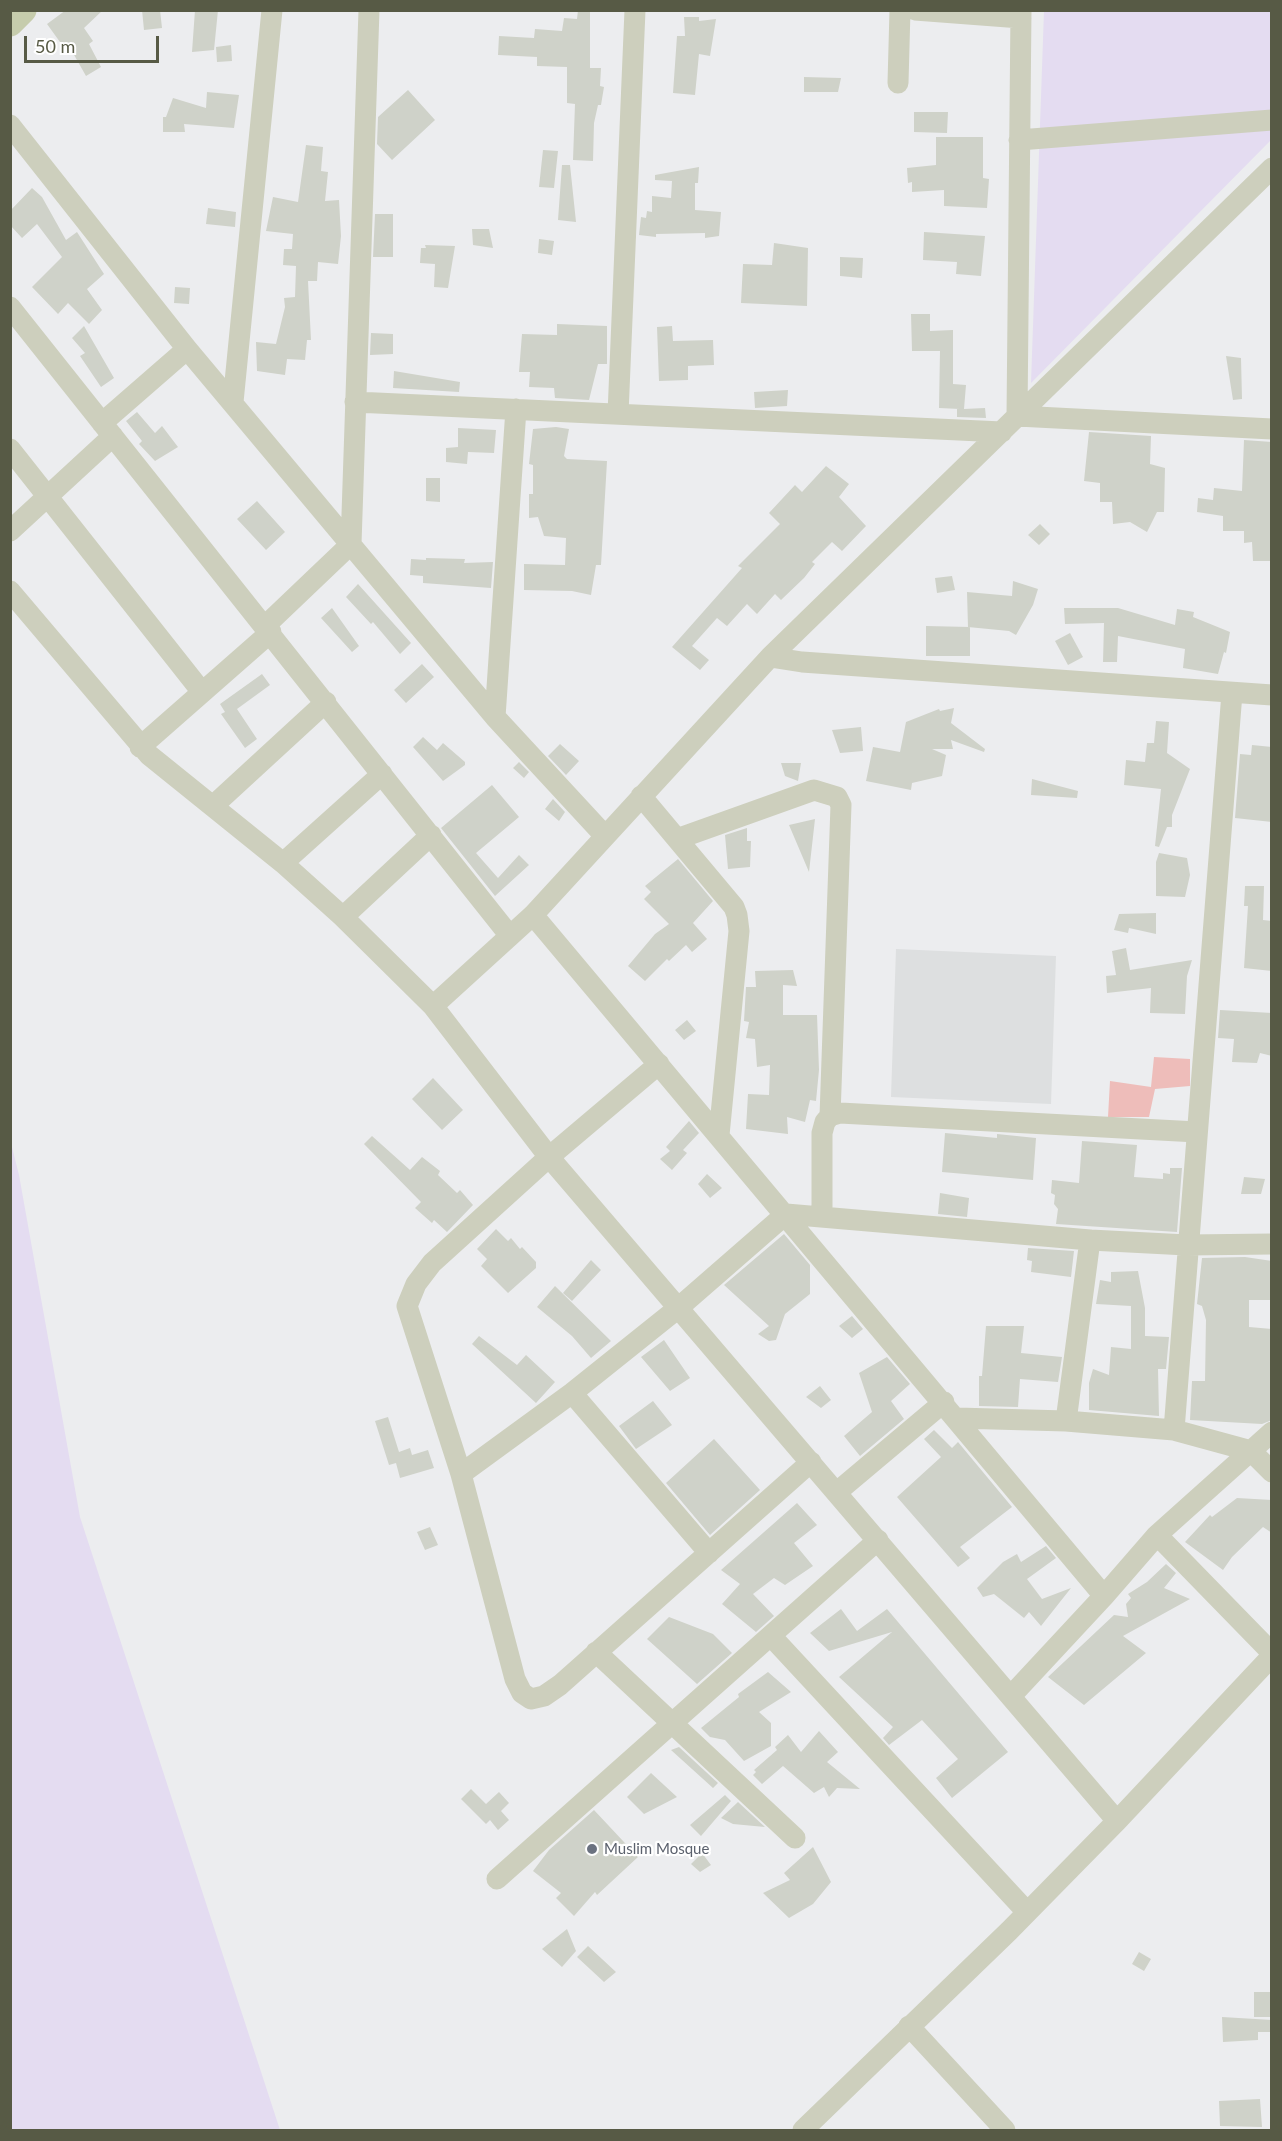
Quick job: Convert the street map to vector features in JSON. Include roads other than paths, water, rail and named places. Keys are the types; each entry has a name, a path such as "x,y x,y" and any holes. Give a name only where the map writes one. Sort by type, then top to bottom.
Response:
{"main road":[{"path":"10,23 23,10"}],"street":[{"path":"233,402 272,10"},
{"path":"140,747 268,629 351,544 369,10"},
{"path":"618,414 635,10"},
{"path":"898,83 900,10"},
{"path":"915,10 1021,14 1017,416"},
{"path":"1018,140 1272,120"},
{"path":"10,125 187,349 495,717 605,836"},
{"path":"433,1006 533,915 770,657 1272,168"},
{"path":"10,307 510,936"},
{"path":"10,531 48,497 108,430 187,349"},
{"path":"355,402 1002,432"},
{"path":"495,717 516,409"},
{"path":"1017,416 1272,429"},
{"path":"10,449 202,692"},
{"path":"10,591 140,747 283,863 343,917 433,1006 549,1157 1117,1821"},
{"path":"770,657 802,662 1272,695"},
{"path":"1174,1430 1232,693"},
{"path":"214,805 326,702"},
{"path":"283,863 382,774"},
{"path":"677,839 814,790 837,797 841,805 830,1116"},
{"path":"641,795 734,907 737,915 739,931 719,1134"},
{"path":"343,917 431,835"},
{"path":"533,915 719,1134 1104,1596"},
{"path":"659,1064 549,1157 432,1263 423,1272 410,1294 407,1306 461,1474 515,1679 522,1693 531,1699 544,1696 812,1462"},
{"path":"822,1217 822,1133 825,1122 830,1116 840,1113 1197,1131"},
{"path":"461,1474 572,1393 677,1309 786,1214 1090,1240 1187,1245 1272,1244"},
{"path":"1066,1421 1090,1240"},
{"path":"572,1393 709,1553"},
{"path":"837,1492 950,1410 1174,1430 1251,1450 1272,1472"},
{"path":"1011,1696 1157,1535 1272,1432"},
{"path":"803,2130 1117,1821 1272,1654 1157,1535"},
{"path":"497,1879 878,1540"},
{"path":"771,1636 1027,1912"},
{"path":"596,1652 795,1838"},
{"path":"909,2026 1005,2130"}],"place":[{"name":"Muslim Mosque","path":"592,1849"}]}
